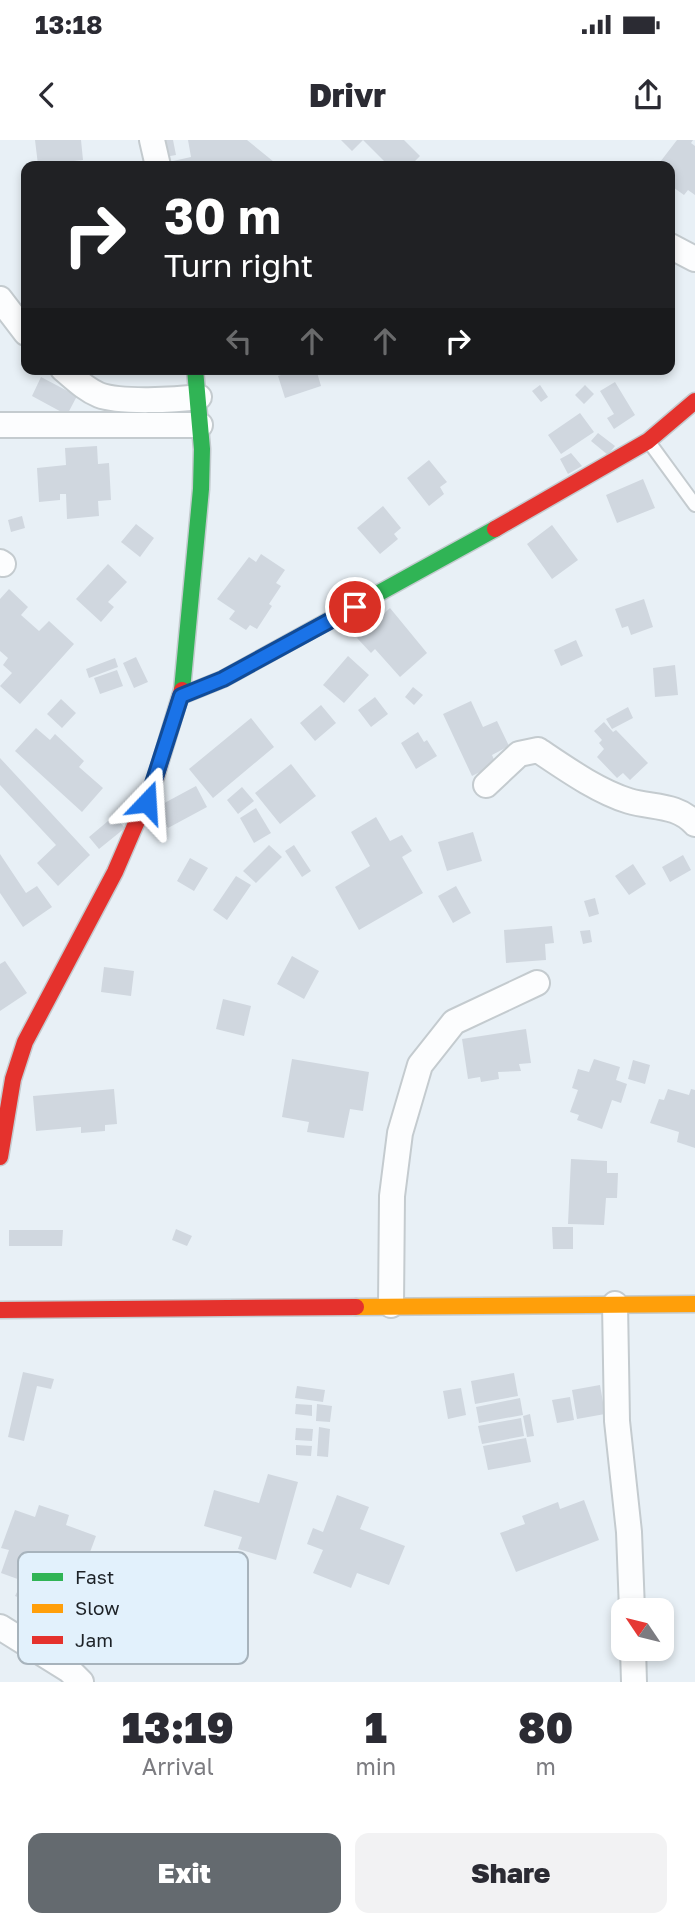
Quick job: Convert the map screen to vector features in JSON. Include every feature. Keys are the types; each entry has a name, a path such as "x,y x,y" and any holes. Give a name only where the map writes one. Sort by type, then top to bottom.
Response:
{"street":[{"path":"152,140 157,161"},
{"path":"675,249 695,259"},
{"path":"0,299 21,326"},
{"path":"70,375 84,387 103,396 174,400 199,397"},
{"path":"0,1157 13,1079 25,1042 116,872 160,768 181,696 198,540 200,425 196,375"},
{"path":"181,696 223,679 332,620 648,442 695,401"},
{"path":"0,425 200,425"},
{"path":"486,785 519,754 538,750 567,769 629,801 681,812 695,824"},
{"path":"391,1305 392,1196 400,1133 420,1065 454,1021 537,983"},
{"path":"615,1304 617,1421 629,1532 632,1598"},
{"path":"0,1310 695,1304"},
{"path":"0,1627 18,1638"},
{"path":"633,1661 634,1682"},
{"path":"59,1664 81,1682"}],"lane":[{"path":"648,442 695,505"}],"building":[{"path":"35,140 81,140 83,160 38,161"},
{"path":"157,140 173,140 176,155 159,158"},
{"path":"188,140 247,140 273,161 173,161 191,157"},
{"path":"341,140 363,140 352,151"},
{"path":"363,140 404,140 420,156 415,161 384,161"},
{"path":"677,140 693,140 691,143 695,146 695,195 688,190 684,195 675,189 675,161 661,161"},
{"path":"318,375 321,386 285,398 278,376"},
{"path":"41,377 77,396 67,415 32,396"},
{"path":"615,382 635,415 614,429 607,418 614,414 600,391"},
{"path":"540,385 548,397 541,402 532,391"},
{"path":"585,385 594,394 584,404 575,395"},
{"path":"580,413 594,432 561,454 548,435"},
{"path":"598,433 615,446 608,455 591,441"},
{"path":"97,446 98,464 109,463 111,500 98,501 99,516 67,519 66,494 60,494 60,500 39,502 37,468 66,465 65,448"},
{"path":"571,453 582,466 568,474 560,459"},
{"path":"429,460 447,482 440,487 444,494 429,506 407,478"},
{"path":"643,479 655,508 617,523 606,495"},
{"path":"383,506 401,528 394,534 398,539 380,554 357,528"},
{"path":"22,516 25,528 11,532 8,520"},
{"path":"136,524 154,538 140,557 121,542"},
{"path":"552,525 578,560 552,579 527,544"},
{"path":"261,554 285,570 276,583 281,586 269,604 272,606 257,629 250,625 246,630 229,619 235,611 217,599 249,557 256,562"},
{"path":"108,564 127,582 108,602 114,607 101,622 76,599"},
{"path":"9,589 28,607 21,615 39,631 49,621 74,644 20,704 0,686 12,673 3,665 8,658 0,651 0,599"},
{"path":"644,599 653,627 631,635 628,626 622,628 615,609"},
{"path":"390,608 427,653 400,677 375,649 371,653 357,638"},
{"path":"576,640 583,656 561,666 554,650"},
{"path":"348,656 369,675 344,703 323,685"},
{"path":"136,657 148,682 134,688 123,663"},
{"path":"115,658 118,667 89,678 86,669"},
{"path":"675,665 678,695 655,697 653,668"},
{"path":"117,670 123,686 100,694 94,678"},
{"path":"413,687 423,695 414,705 405,697"},
{"path":"375,697 388,714 371,727 358,710"},
{"path":"61,699 76,713 62,728 47,714"},
{"path":"471,701 483,727 497,721 509,746 492,755 496,764 472,776 443,714"},
{"path":"321,705 336,723 315,741 300,723"},
{"path":"628,707 633,718 612,729 606,719"},
{"path":"251,718 274,747 213,798 189,769"},
{"path":"604,722 613,732 616,730 648,763 630,780 623,773 617,778 597,757 604,749 599,743 602,740 594,731"},
{"path":"36,728 50,740 55,734 84,761 79,767 103,788 82,812 15,751"},
{"path":"418,732 437,756 416,769 401,743"},
{"path":"0,758 90,855 58,886 37,863 56,845 0,785"},
{"path":"291,764 316,796 280,824 255,793"},
{"path":"196,786 207,807 168,828 157,807"},
{"path":"242,787 254,801 238,814 227,800"},
{"path":"256,808 271,833 254,843 240,818"},
{"path":"114,816 125,828 99,849 89,837"},
{"path":"376,817 390,841 402,835 412,851 402,857 423,893 359,930 335,887 370,866 351,832"},
{"path":"473,832 482,861 447,871 438,842"},
{"path":"269,845 282,857 256,883 243,871"},
{"path":"294,845 311,871 302,877 285,851"},
{"path":"0,854 26,893 37,886 52,907 23,927 0,893"},
{"path":"683,855 691,870 670,882 662,867"},
{"path":"190,858 208,868 194,891 177,881"},
{"path":"633,864 646,884 629,895 615,876"},
{"path":"236,876 251,885 227,920 213,910"},
{"path":"456,886 471,913 453,923 438,896"},
{"path":"595,898 599,914 589,917 584,901"},
{"path":"552,926 554,943 545,944 546,960 506,963 504,930"},
{"path":"590,930 592,942 583,944 580,931"},
{"path":"292,956 319,971 304,999 277,984"},
{"path":"5,961 27,993 0,1011 0,964"},
{"path":"104,967 134,971 131,996 101,992"},
{"path":"223,999 251,1006 244,1036 216,1029"},
{"path":"526,1029 531,1063 519,1064 521,1071 498,1072 499,1079 481,1082 480,1077 468,1079 462,1039"},
{"path":"292,1059 369,1072 363,1111 350,1109 344,1138 307,1132 309,1122 282,1117"},
{"path":"594,1059 620,1067 616,1080 627,1084 621,1103 612,1100 602,1129 577,1120 579,1115 570,1112 578,1090 572,1088 578,1069 589,1072"},
{"path":"633,1060 650,1065 645,1084 628,1079"},
{"path":"114,1089 117,1124 105,1125 105,1131 81,1133 81,1127 36,1131 33,1096"},
{"path":"668,1089 689,1095 691,1089 695,1090 695,1148 677,1142 679,1132 650,1123 659,1099 664,1100"},
{"path":"571,1159 607,1161 607,1173 618,1173 617,1198 606,1198 604,1225 568,1224"},
{"path":"552,1227 573,1227 573,1249 553,1249"},
{"path":"176,1229 192,1236 187,1246 172,1240"},
{"path":"9,1230 63,1230 62,1246 9,1246"},
{"path":"23,1372 54,1379 51,1389 37,1386 24,1441 8,1437"},
{"path":"514,1373 518,1396 475,1404 471,1381"},
{"path":"600,1385 605,1414 577,1419 572,1390"},
{"path":"297,1386 325,1390 323,1402 295,1398"},
{"path":"461,1388 466,1415 448,1419 443,1391"},
{"path":"570,1397 574,1420 557,1423 552,1400"},
{"path":"520,1398 523,1415 479,1423 476,1407"},
{"path":"296,1404 312,1405 312,1416 295,1414"},
{"path":"317,1404 332,1406 330,1422 316,1421"},
{"path":"530,1414 534,1436 527,1437 523,1416"},
{"path":"521,1418 524,1436 482,1444 478,1426"},
{"path":"319,1427 330,1429 328,1457 317,1456"},
{"path":"296,1428 313,1429 312,1441 295,1440"},
{"path":"526,1438 531,1462 488,1470 483,1446"},
{"path":"296,1445 312,1446 311,1456 296,1455"},
{"path":"268,1474 298,1482 276,1560 238,1549 242,1537 204,1526 214,1490 259,1503"},
{"path":"337,1495 369,1507 360,1529 405,1546 389,1585 357,1573 351,1588 313,1573 323,1550 307,1544 313,1528 323,1532"},
{"path":"584,1500 599,1540 516,1572 500,1533 525,1524 522,1516 558,1502 560,1509"},
{"path":"39,1505 69,1515 66,1525 96,1536 90,1552 18,1552 18,1579 1,1573 9,1550 1,1548 15,1510 35,1517"}],"traffic: fast":[{"path":"182,690 201,489 202,449 196,375"},
{"path":"181,696 223,679 495,529"}],"traffic: slow":[{"path":"356,1307 695,1304"}],"traffic: jam":[{"path":"495,529 648,441 695,401"},
{"path":"0,1157 13,1079 25,1042 115,872 156,777 182,690"},
{"path":"0,1310 356,1307"}],"route":[{"path":"147,802 181,696 223,679 355,607"}]}
